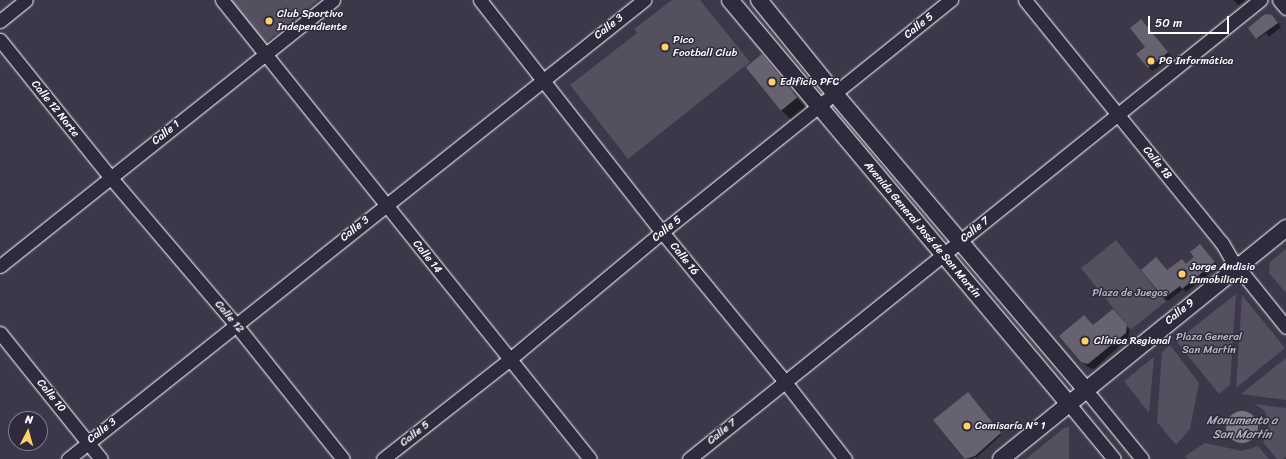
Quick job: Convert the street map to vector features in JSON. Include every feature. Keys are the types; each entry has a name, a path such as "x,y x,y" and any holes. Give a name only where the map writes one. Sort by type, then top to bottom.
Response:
{"main road":[{"name":"Avenida General José de San Martín","path":"730,0 820,106 943,256 1068,403"},
{"name":"Avenida General José de San Martín","path":"759,0 835,94 1085,389"},
{"name":"Calle 9","path":"1001,459 1085,389 1286,228"}],"street":[{"path":"0,21 26,0"},
{"name":"Calle 14","path":"222,0 590,459"},
{"name":"Calle 1","path":"0,266 333,0"},
{"name":"Calle 16","path":"480,0 662,232 785,382 845,459"},
{"name":"Calle 3","path":"68,459 386,204 644,0"},
{"name":"Calle 5","path":"383,459 510,359 662,232 951,0"},
{"name":"Calle 18","path":"1025,0 1222,242 1237,266 1286,327"},
{"name":"Calle 7","path":"689,459 1260,0"},
{"path":"1279,0 1286,8"},
{"name":"Calle 12 Norte","path":"0,40 111,178"},
{"name":"Calle 12","path":"111,178 236,325 343,459"},
{"name":"Calle 10","path":"0,333 101,459"},
{"name":"Avenida General José de San Martín","path":"1085,389 1142,459"},
{"name":"Avenida General José de San Martín","path":"1068,403 1114,459"}],"green space":[{"name":"Club Sportivo Independiente","path":"230,0 318,0 265,43"},
{"path":"672,0 700,0 750,62 628,159 570,85 637,33 634,29"},
{"name":"Plaza de Juegos","path":"1116,240 1166,301 1131,330 1081,268"},
{"path":"1286,249 1285,292 1269,273 1270,262"},
{"name":"Plaza General San Martín","path":"1236,294 1230,385 1219,394 1176,341"},
{"name":"Plaza General San Martín","path":"1242,295 1285,348 1236,388"},
{"name":"Plaza General San Martín","path":"1170,345 1199,383 1190,429 1176,445 1157,422 1162,352"},
{"name":"Plaza General San Martín","path":"1154,357 1149,413 1124,381"},
{"name":"Plaza General San Martín","path":"1286,358 1286,400 1241,394"},
{"path":"1255,404 1286,408 1286,457 1283,459 1277,459 1263,442 1268,434 1269,423 1264,410"},
{"path":"1069,427 1069,459 1026,459 1064,428"},
{"path":"1205,443 1242,451 1258,446 1269,459 1188,459 1185,456"}],"water":[{"name":"Monumento a San Martín","path":"1239,411 1245,411 1255,418 1258,427 1257,433 1251,440 1245,443 1239,443 1229,436 1226,430 1226,424 1233,414"}],"building":[{"path":"1265,14 1272,15 1278,23 1256,39 1248,28"},
{"path":"1141,19 1168,52 1148,68 1136,54 1145,47 1130,28"},
{"name":"Edificio PFC","path":"762,54 797,98 781,111 746,67"},
{"path":"1200,244 1215,262 1182,289 1180,286 1164,298 1141,270 1156,257 1167,270 1182,259 1186,264 1194,257 1190,252"},
{"name":"Clínica Regional","path":"1113,309 1127,325 1126,333 1088,364 1081,362 1059,336 1084,315 1093,325"},
{"path":"968,392 1001,433 975,456 965,459 933,420"}],"place":[{"name":"Club Sportivo Independiente","path":"269,21"},
{"name":"Pico Football Club","path":"665,47"},
{"name":"PG Informática","path":"1151,61"},
{"name":"Edificio PFC","path":"772,82"},
{"name":"Jorge Andisio Inmobiliaria","path":"1182,274"},
{"name":"Clínica Regional","path":"1085,341"},
{"name":"Comisaría N° 1","path":"967,426"}]}
